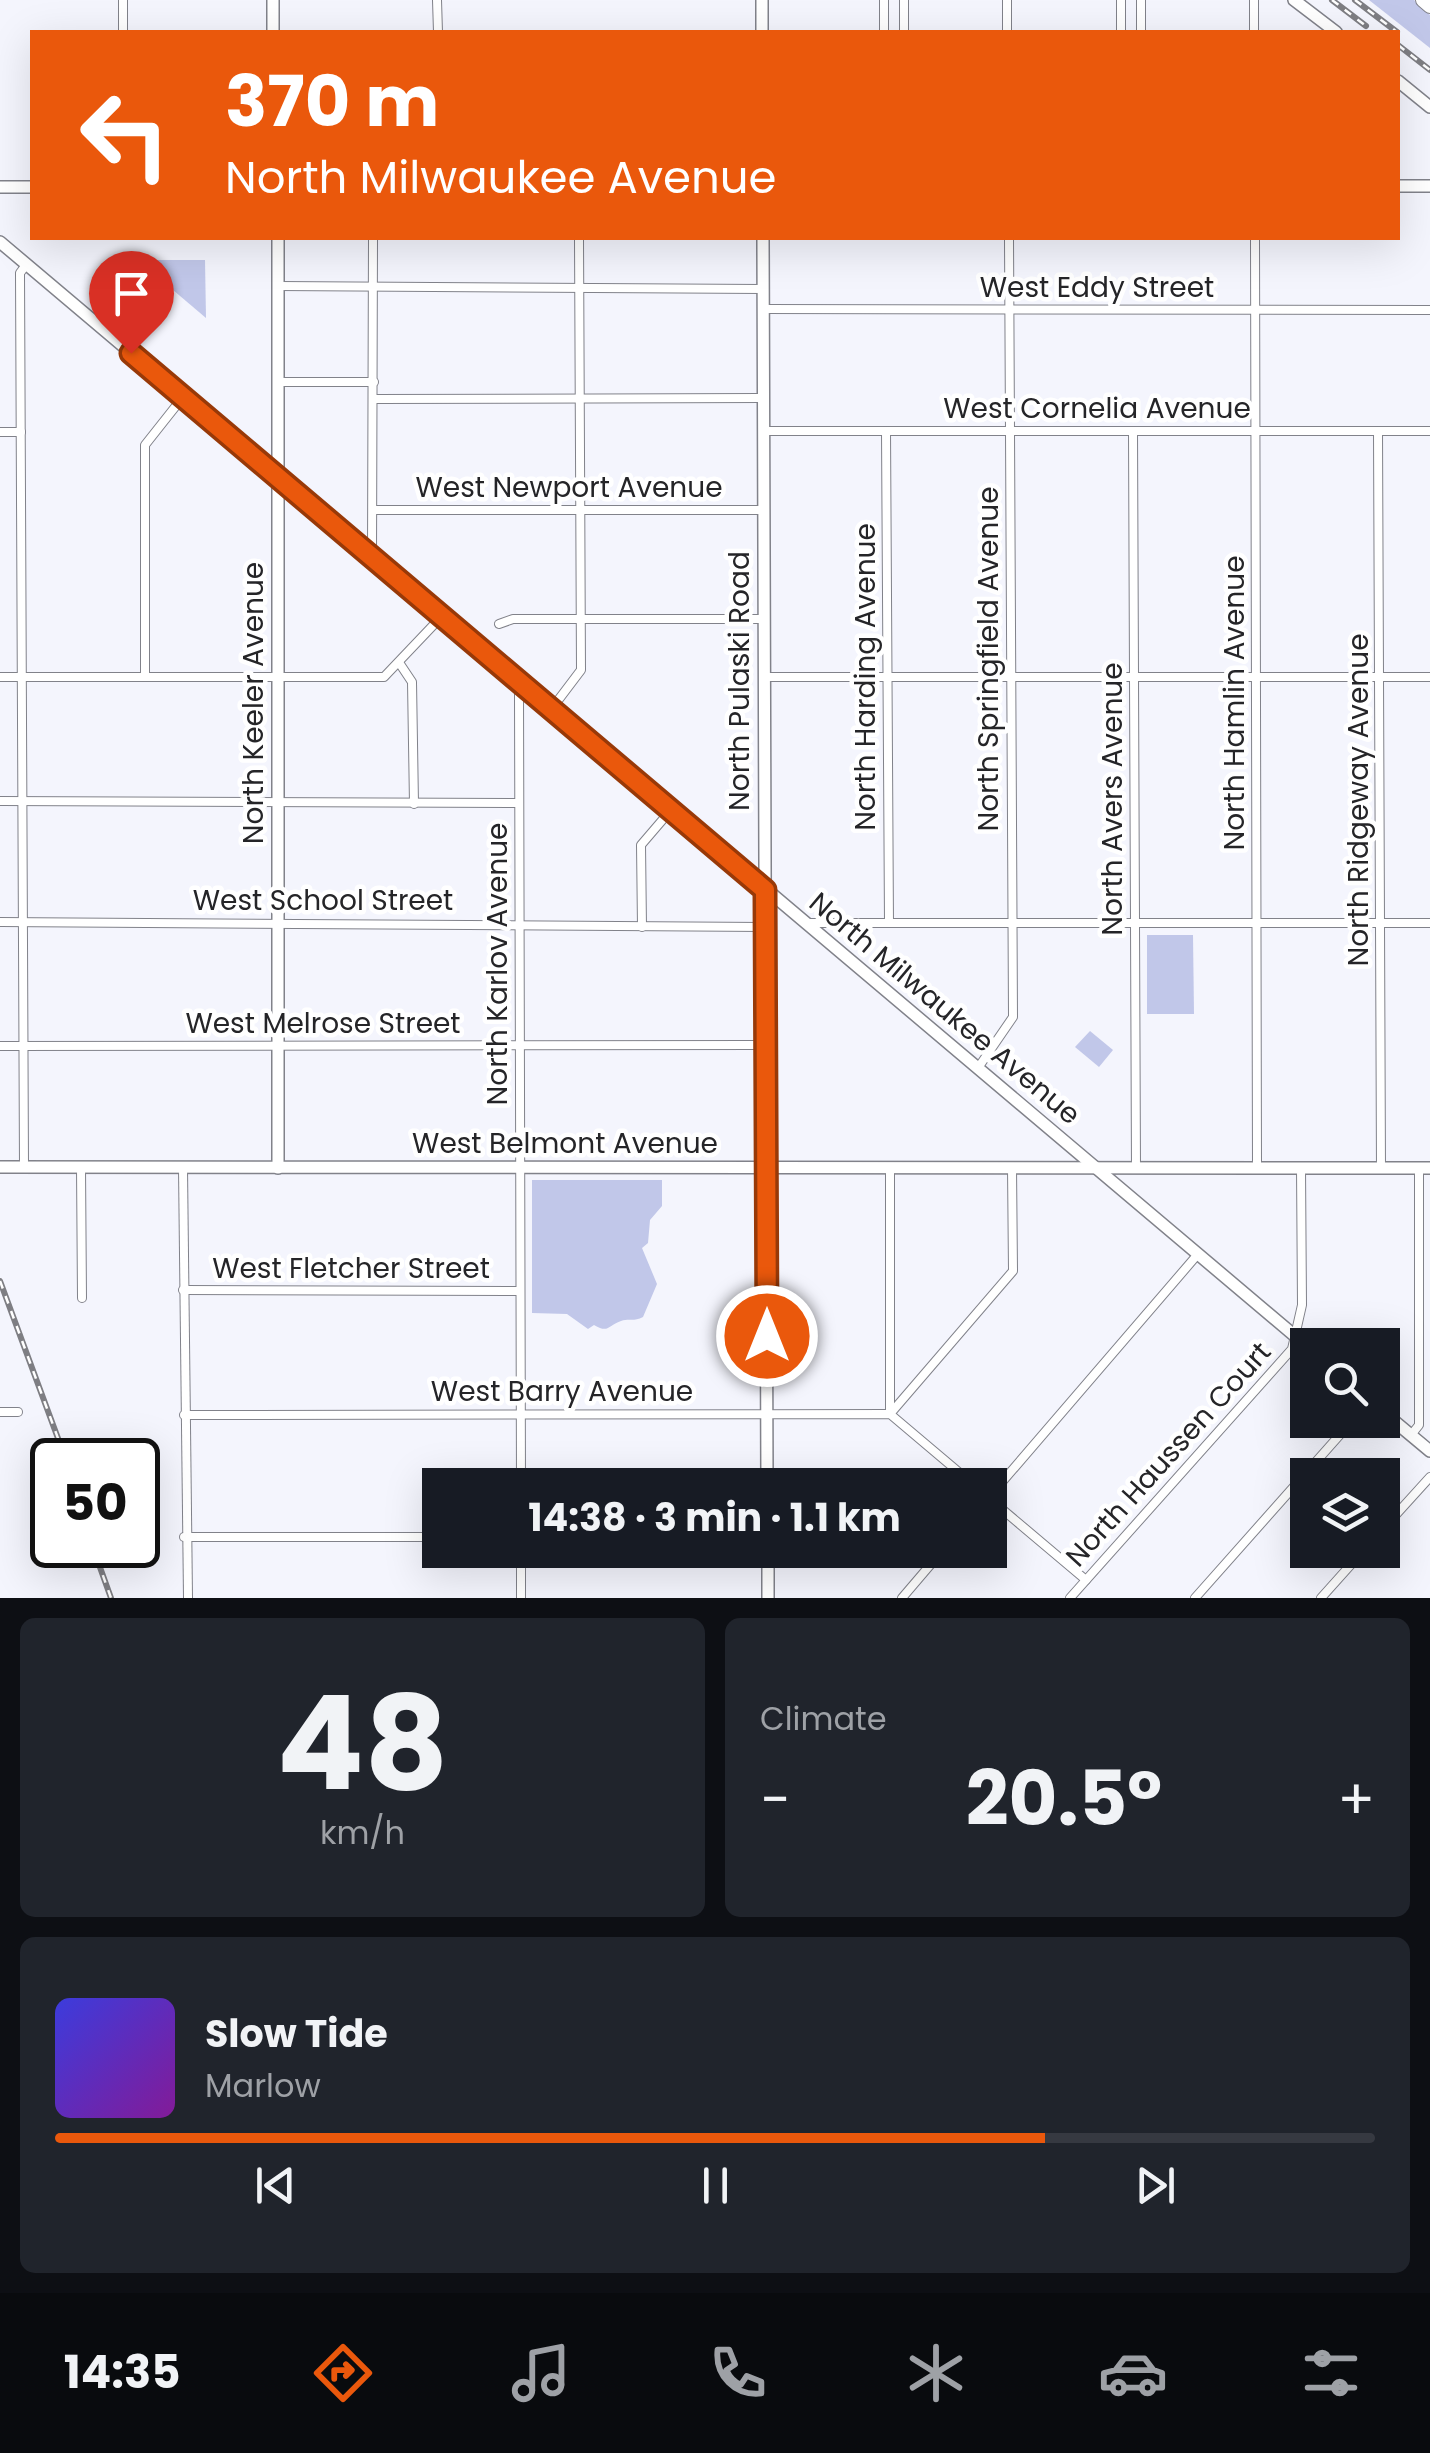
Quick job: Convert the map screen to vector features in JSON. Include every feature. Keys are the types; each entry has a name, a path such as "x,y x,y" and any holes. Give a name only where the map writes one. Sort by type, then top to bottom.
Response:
{"highway":[{"path":"1423,0 1430,6"}],"main road":[{"path":"272,0 273,30"},
{"path":"762,0 762,30"},
{"path":"1294,0 1333,30"},
{"path":"1400,83 1430,107"},
{"path":"1400,186 1430,186"},
{"path":"0,187 30,187"},
{"name":"North Keeler Avenue","path":"278,240 278,1168"},
{"name":"North Pulaski Road","path":"763,240 767,1468"},
{"name":"North Milwaukee Avenue","path":"0,242 1290,1333"},
{"name":"West Belmont Avenue","path":"0,1168 1424,1168"},
{"path":"1400,1426 1430,1451"},
{"path":"768,1568 768,1598"}],"street":[{"path":"122,0 123,30"},
{"path":"438,0 438,30"},
{"path":"884,0 884,30"},
{"path":"904,0 904,30"},
{"path":"1007,0 1007,30"},
{"path":"1121,0 1121,30"},
{"path":"1140,0 1141,30"},
{"path":"1254,0 1254,30"},
{"path":"372,556 373,240"},
{"path":"553,707 581,670 579,240"},
{"name":"North Springfield Avenue","path":"978,1068 1012,1022 1008,240"},
{"name":"North Hamlin Avenue","path":"1255,240 1258,1168"},
{"path":"24,1168 20,273 26,265"},
{"path":"278,286 763,290"},
{"name":"West Eddy Street","path":"763,309 1430,310"},
{"path":"278,382 374,382"},
{"path":"145,677 145,445 183,397"},
{"path":"374,400 764,398"},
{"name":"West Cornelia Avenue","path":"764,431 1430,431"},
{"name":"North Harding Avenue","path":"886,431 888,922"},
{"name":"North Avers Avenue","path":"1133,431 1136,1168"},
{"name":"North Ridgeway Avenue","path":"1378,431 1381,1168"},
{"path":"0,432 21,432"},
{"name":"West Newport Avenue","path":"374,510 764,510"},
{"path":"0,677 384,677 442,616"},
{"path":"499,624 513,619 764,619"},
{"path":"400,664 412,682 414,804"},
{"path":"764,677 1430,678"},
{"name":"North Karlov Avenue","path":"520,1468 519,694 526,685"},
{"path":"0,801 519,803"},
{"path":"642,927 642,844 671,810"},
{"name":"West School Street","path":"0,922 765,927"},
{"path":"804,923 1430,923"},
{"name":"West Melrose Street","path":"0,1046 766,1045"},
{"path":"81,1168 82,1298"},
{"path":"182,1168 184,1537 188,1598"},
{"path":"890,1168 890,1414 954,1468"},
{"path":"890,1414 1013,1271 1012,1168"},
{"path":"1301,1168 1302,1328"},
{"path":"1410,1434 1419,1426 1424,1168"},
{"path":"1007,1477 1198,1254"},
{"name":"West Fletcher Street","path":"183,1290 520,1291"},
{"name":"North Haussen Court","path":"1070,1598 1290,1356"},
{"path":"0,1412 18,1412"},
{"name":"West Barry Avenue","path":"184,1415 890,1414"},
{"path":"1195,1598 1337,1438"},
{"path":"1400,1510 1430,1477"},
{"path":"1007,1512 1086,1580"},
{"path":"184,1537 422,1537"},
{"path":"521,1568 521,1598"},
{"path":"902,1598 928,1568"},
{"path":"1321,1598 1348,1568"}],"shaded area":[{"path":"1369,0 1414,0 1430,15 1430,48"},
{"path":"140,260 205,260 206,318 140,262"},
{"path":"1147,935 1193,935 1194,1014 1147,1014"},
{"path":"1090,1031 1113,1050 1099,1067 1075,1047"},
{"path":"532,1180 662,1180 662,1206 650,1220 648,1243 642,1248 657,1284 643,1317 606,1329 594,1325 588,1329 567,1314 532,1313"}],"railway":[{"path":"1332,0 1366,26"},
{"path":"1355,0 1394,30"},
{"path":"1400,47 1430,70"},
{"path":"0,1281 58,1438"},
{"path":"100,1568 111,1598"}],"route":[{"path":"131,353 765,890 767,1336"}]}
